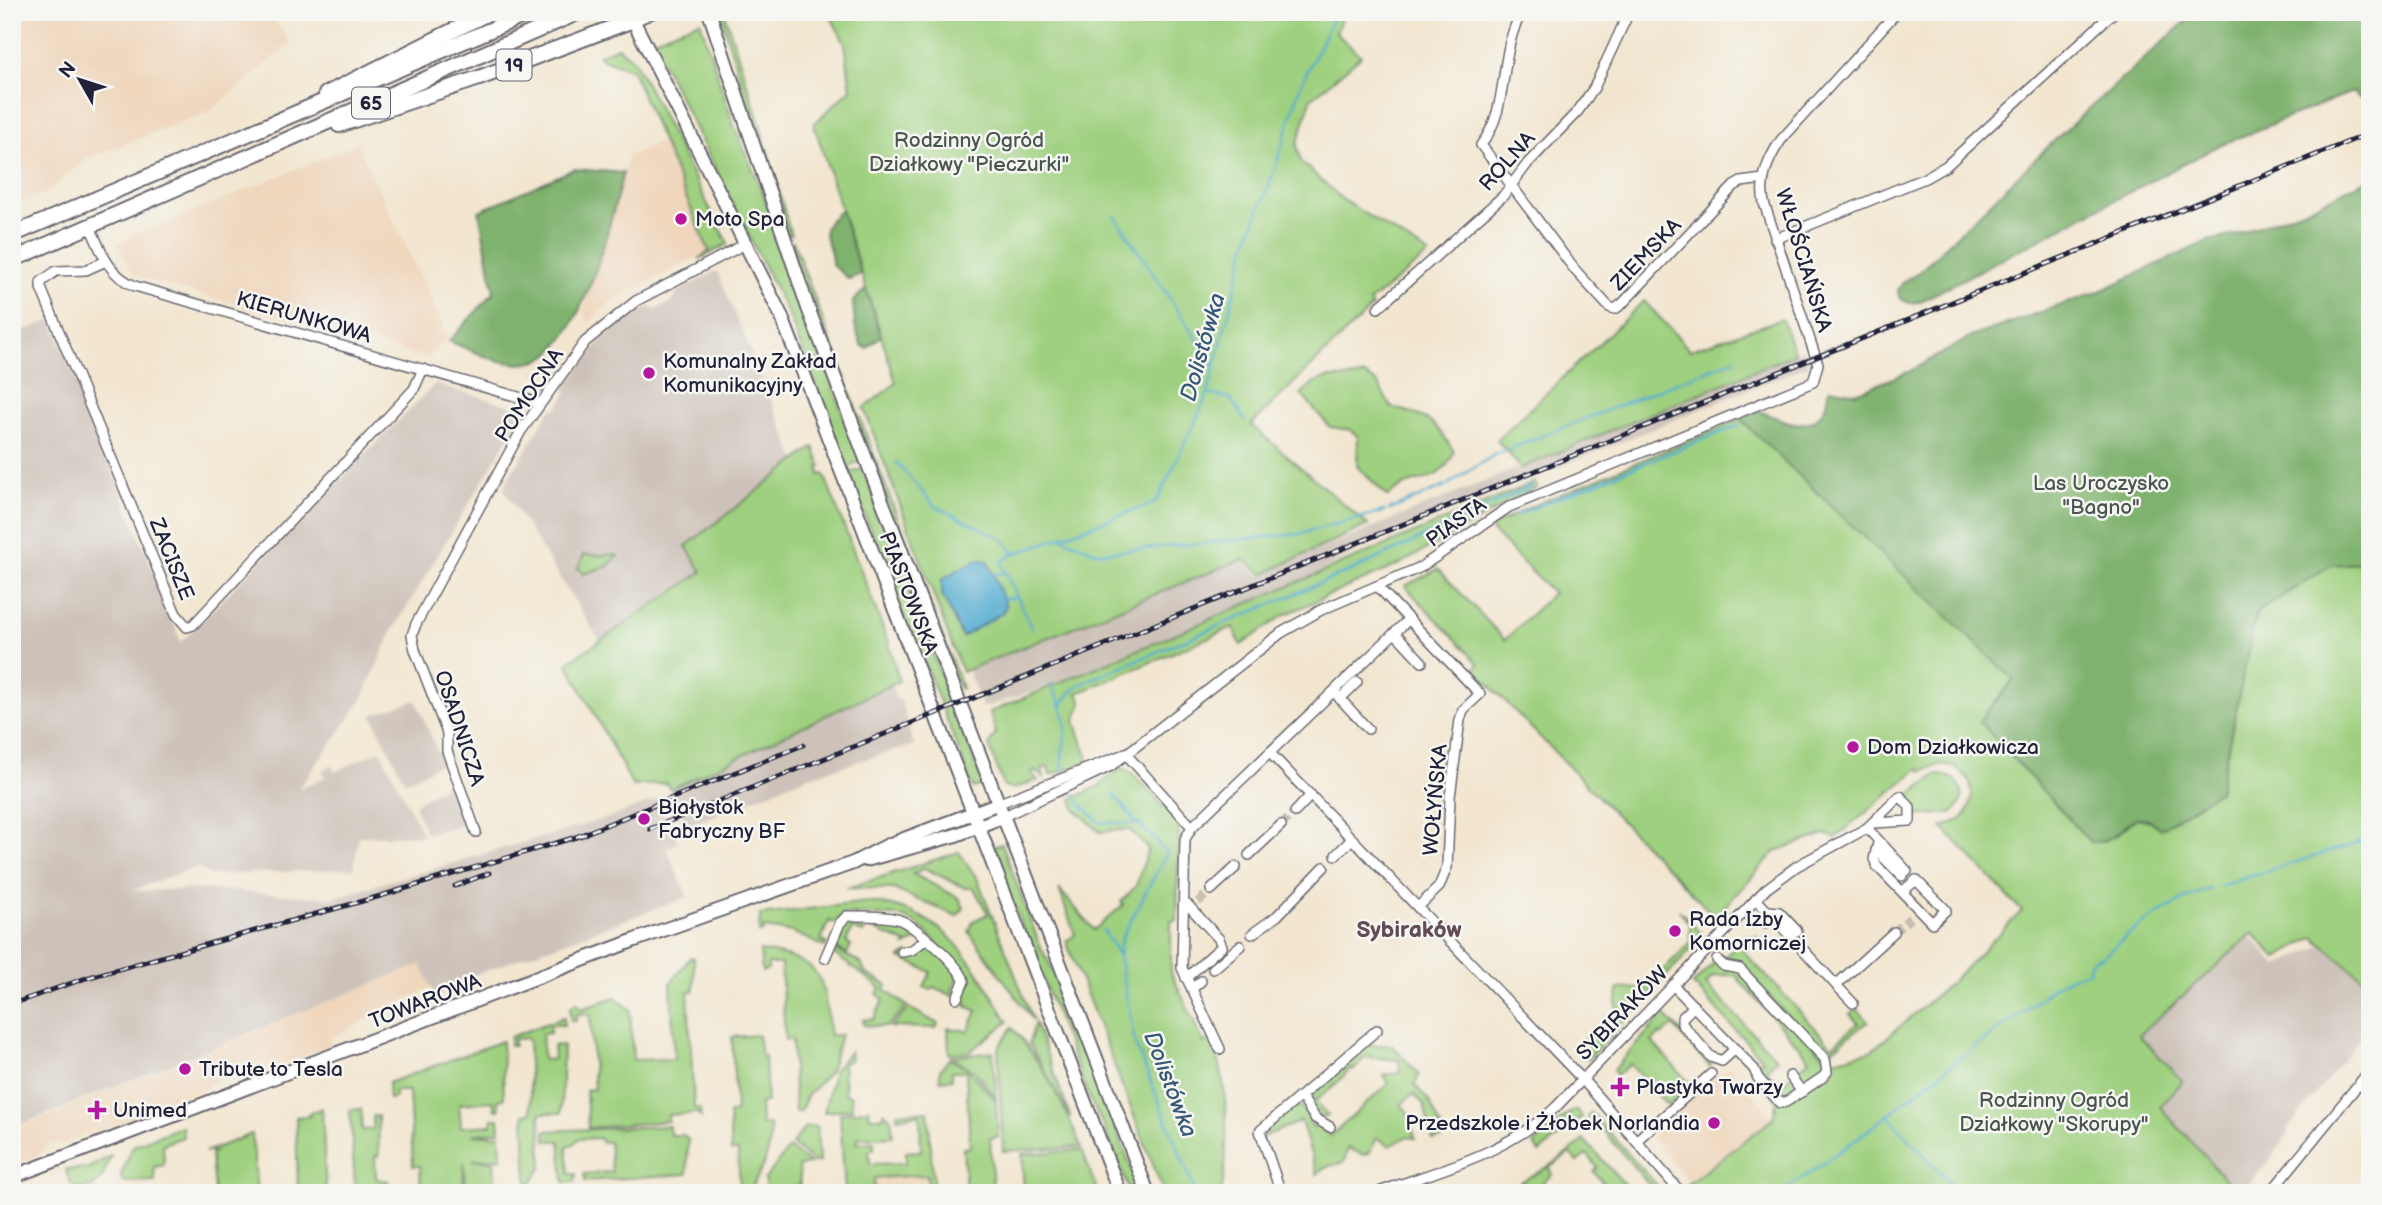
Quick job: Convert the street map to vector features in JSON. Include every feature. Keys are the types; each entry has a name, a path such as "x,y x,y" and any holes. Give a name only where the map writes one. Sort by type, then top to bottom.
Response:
{"highway":[{"path":"12,235 270,125 378,65 490,12"},
{"name":"65","path":"270,125 532,12"},
{"name":"65","path":"242,157 579,12"},
{"name":"19","path":"12,260 242,157 272,152 631,16"},
{"path":"175,166 182,184"}],"main road":[{"path":"631,16 651,12"},
{"name":"PIASTOWSKA","path":"709,12 783,242 1148,1193"},
{"name":"PIASTOWSKA","path":"631,16 747,243 793,343 1120,1193"},
{"name":"TOWAROWA","path":"12,1177 635,940 853,863 925,830 997,804"},
{"name":"TOWAROWA","path":"853,863 929,844 1002,817"},
{"path":"925,830 931,835 929,844"}],"street":[{"path":"1512,184 1481,145 1495,126 1507,46 1522,12"},
{"name":"ROLNA","path":"1378,308 1503,196 1586,101 1629,12"},
{"name":"WŁOŚCIAŃSKA","path":"1816,357 1775,239 1762,195 1763,179 1768,163 1782,140 1897,12"},
{"path":"1775,239 1925,178 1945,166 2114,12"},
{"name":"ZIEMSKA","path":"1512,184 1574,270 1603,302 1615,309 1734,186 1741,181 1763,179"},
{"name":"KIERUNKOWA","path":"90,226 106,261 117,276 135,286 539,403"},
{"name":"POMOCNA","path":"412,635 539,403 585,342 618,312 747,243"},
{"name":"ZACISZE","path":"106,261 86,270 49,274 41,282 41,288 176,614 187,627 193,625 414,389 424,369"},
{"name":"PIASTA","path":"997,804 1060,786 1125,754 1281,633 1321,610 1378,587 1431,561 1486,520 1509,507 1806,387 1817,374 1816,357"},
{"path":"1337,696 1409,619 1378,587"},
{"name":"WOŁYŃSKA","path":"1409,619 1480,694 1463,710 1460,720 1446,872 1439,887 1418,908"},
{"path":"1395,633 1416,659"},
{"name":"OSADNICZA","path":"412,635 417,657 447,733 447,751 476,832"},
{"path":"1220,1049 1186,978 1181,957 1190,904 1185,839 1192,827 1270,753 1357,682"},
{"path":"1337,696 1368,729"},
{"path":"1270,753 1583,1080 1677,1188"},
{"path":"1125,754 1192,827"},
{"name":"PIASTA","path":"1002,817 1060,786"},
{"path":"1295,812 1311,795"},
{"path":"1249,855 1281,825"},
{"name":"SYBIRAKÓW","path":"1376,1193 1510,1143 1548,1115 1756,899 1787,873 1870,826 1878,843"},
{"path":"1336,855 1352,839"},
{"path":"1878,843 1884,858 1905,874"},
{"path":"1878,843 1875,863 1902,892 1919,910 1932,923 1946,910 1916,880 1902,892"},
{"path":"1211,890 1236,867"},
{"path":"1252,934 1277,916 1324,867"},
{"path":"1756,899 1853,1003"},
{"path":"1186,978 1222,946 1190,904"},
{"path":"1910,918 1919,910"},
{"path":"1766,923 1768,911"},
{"path":"1768,911 1779,912 1797,930"},
{"path":"825,958 840,923 847,916 896,919 917,929 962,975 963,986 957,998"},
{"path":"1836,985 1894,932"},
{"path":"902,952 912,950 926,939"},
{"path":"1213,969 1240,946"},
{"path":"1673,985 1735,1049 1780,1103 1802,1092 1828,1072 1825,1059 1740,969 1724,966 1717,960"},
{"path":"1192,989 1201,981"},
{"path":"1694,1006 1682,1018 1682,1024 1711,1057 1721,1061 1735,1049"},
{"path":"1281,1193 1260,1131 1377,1030"},
{"path":"2270,1193 2370,1070"},
{"path":"1636,1141 1711,1074"},
{"path":"1790,1076 1802,1092"},
{"path":"1301,1096 1315,1118 1330,1127"}],"shaded area":[{"path":"12,12 270,12 291,43 210,111 85,159 47,192 12,206"},
{"path":"662,142 710,251 613,299 589,322 583,314 628,156"},
{"path":"357,144 449,337 428,358 134,276 117,243"},
{"path":"717,271 796,460 686,546 703,572 600,641 503,488 550,410 557,408 566,395 565,387 604,337 623,320 650,306 657,309 673,301 677,292"},
{"path":"52,320 181,642 435,384 516,407 520,418 391,633 361,702 298,789 325,777 322,770 332,766 335,772 380,750 424,836 359,836 354,869 211,875 196,867 131,891 205,889 332,898 611,817 658,799 678,842 666,848 688,897 474,975 448,986 436,998 421,964 12,1128 12,335"},
{"path":"1803,350 1808,365 1374,543 1261,601 1099,668 983,708 968,671 1243,560 1258,575 1264,575"},
{"path":"891,686 896,699 900,698 914,745 809,776 688,826 671,790"},
{"path":"416,700 442,763 405,782 372,715"},
{"path":"448,783 464,825 426,834 414,805"},
{"path":"2250,936 2277,966 2323,945 2370,985 2370,1026 2287,1130 2289,1133 2271,1159 2250,1183 2227,1193 2226,1180 2160,1107 2138,1036"},
{"path":"422,963 432,987 330,1038 330,1046 243,1079 230,1070 205,1089 89,1137 87,1134 62,1144 50,1143 37,1156 12,1166 12,1130"},
{"name":"Przedszkole i Żłobek Norlandia","path":"1730,1066 1773,1119 1689,1181 1651,1137 1658,1130 1656,1127 1712,1078"},
{"path":"927,1175 929,1193 874,1193 874,1178"}],"green space":[{"name":"Rodzinny Ogród Działkowy \"Pieczurki\"","path":"828,12 1335,12 1342,17 1336,33 1361,56 1311,99 1297,145 1301,162 1343,200 1429,254 1369,302 1372,307 1251,425 1368,525 1263,574 1243,559 962,672 864,408 896,383 814,124 851,89 845,43"},
{"path":"2196,12 2370,12 2370,105 2352,92 2220,145 1919,302 1902,300 1898,290 1904,281 1920,271 2058,137"},
{"path":"720,13 725,15 758,118 791,235 786,233"},
{"path":"700,21 734,126 760,186 860,461 848,467 851,473 863,468 983,785 973,788 929,674 908,630 789,316 651,40"},
{"path":"618,47 634,60 728,244 699,259 709,251 632,70 600,58 599,55"},
{"path":"574,169 623,173 593,277 582,306 568,331 553,350 537,361 515,364 491,358 449,341 494,292 479,211"},
{"name":"Las Uroczysko \"Bagno\"","path":"2370,178 2370,562 2331,565 2256,613 2219,791 2160,829 2149,819 2136,818 2110,838 2090,842 1979,721 2014,680 1740,419 1758,410 1793,423 1810,422 1824,409 1830,388 1856,393 1908,372 1973,336 2098,292 2208,241 2235,235 2311,207"},
{"path":"841,210 861,274 849,279 832,265 825,236 827,225"},
{"path":"793,241 961,689 955,681 790,245"},
{"path":"866,289 881,336 867,348 861,345 855,326 853,301"},
{"path":"1644,301 1690,350 1782,319 1795,354 1521,468 1497,440"},
{"path":"1365,375 1378,384 1391,407 1422,417 1435,426 1454,452 1440,472 1405,485 1388,497 1357,466 1358,437 1351,430 1330,427 1301,394 1325,378"},
{"name":"Rodzinny Ogród Działkowy \"Skorupy\"","path":"1740,419 2015,680 1979,721 2090,842 2116,836 2136,818 2154,822 2219,791 2256,613 2331,565 2370,562 2370,985 2314,937 2277,958 2253,933 2139,1035 2183,1081 2160,1107 2226,1180 2227,1193 1970,1193 1965,1187 1958,1193 1676,1193 1773,1119 1777,1100 1753,1069 1763,1060 1693,984 1717,960 1740,969 1829,1061 1871,1051 1946,987 2022,911 1942,827 1962,819 1968,810 1972,793 1967,777 1942,764 1922,771 1919,768 1835,838 1825,834 1776,851 1715,917 1474,669 1479,664 1405,586 1438,569 1505,640 1553,593 1489,528 1530,507","holes":["1735,975 1810,1059 1780,1085 1766,1070 1777,1059 1706,984 1713,976"]},
{"path":"814,447 821,466 820,475 824,474 889,644 899,681 671,789 665,783 633,786 567,663 702,572 686,546"},
{"path":"1535,482 1537,487 1398,565 1284,615 1241,645 1233,627 1078,693 1082,703 1075,721 1089,762 1050,775 1048,767 1042,768 1044,778 1035,771 1031,773 1038,780 1012,789 1004,787 989,745 996,733 990,712"},
{"path":"584,555 618,556 608,566 583,574 578,568"},
{"path":"1122,768 1132,773 1179,822 1177,921 1171,921 1171,973 1204,1043 1211,1040 1217,1054 1226,1115 1221,1193 1164,1193 1066,941 1075,935 1059,889 1094,930 1123,905 1121,902 1136,886 1148,849 1129,829 1100,832 1075,809 1072,799 1097,787"},
{"path":"1936,775 1952,778 1957,782 1962,794 1958,807 1952,813 1914,816 1914,805 1907,797"},
{"path":"1002,844 1040,946 1060,984 1141,1193 1130,1193 1103,1125 1089,1098 991,847"},
{"path":"959,852 978,880 1033,1020 969,932 973,921 988,914 974,888 965,888 924,868 913,874 959,898 964,908 957,916 893,889 847,888"},
{"path":"868,902 918,915 938,927 969,959 1008,1022 969,1052 949,1054 948,1028 968,1031 977,1011 966,1006 967,1002 933,987 931,990 924,987 931,972 900,958 907,953 916,956 926,950 940,956 958,975 952,991 964,997 969,986 969,974 916,923 899,916 844,914 835,923 829,921 821,940 827,943 825,947 792,932 763,928 763,932 759,933 760,915"},
{"path":"1679,910 1701,933 1699,941 1588,1059 1573,1046 1583,1042 1596,1026 1606,1026 1616,1016 1618,989 1645,988 1690,943 1690,925"},
{"path":"848,920 896,923 911,929 917,940 905,946 906,943 866,926 863,933 852,929 846,942 851,945 847,954 834,946 842,925"},
{"path":"1745,936 1757,936 1757,939 1744,952 1832,1046 1858,1023 1850,1014 1857,1009 1868,1021 1825,1056 1741,966 1724,964 1722,960"},
{"path":"833,948 861,963 865,973 887,985 885,990 907,1006 887,1027 864,1025 863,1020 874,1019 884,999 877,994 881,988 831,952"},
{"path":"760,951 782,955 809,966 822,985 830,1035 841,1035 830,1071 807,1096 800,1112 795,1112 792,1040 785,1040 781,964 768,964 768,970 762,972"},
{"path":"691,957 694,958 694,991 688,992 694,1108 700,1109 701,1117 697,1113 668,1115 668,1121 588,1128 586,1090 594,1089 590,1014 576,1014 576,1021 571,1021 570,1007 577,1003 582,1009 615,997 630,1009 633,1060 674,1059 671,982"},
{"path":"909,1008 938,1024 936,1028 891,1027"},
{"path":"1664,1014 1712,1064 1710,1067 1673,1026 1661,1036 1659,1034 1652,1042 1691,1085 1668,1106 1630,1064 1617,1075 1613,1070"},
{"path":"564,1017 564,1025 550,1025 550,1033 542,1034 543,1060 554,1059 553,1046 563,1045 561,1113 540,1113 542,1167 532,1182 527,1182 524,1114 531,1113 528,1038 514,1039 514,1046 510,1046 510,1037"},
{"path":"1035,1023 1071,1118 1029,1043"},
{"path":"1012,1027 1051,1084 1081,1147 1003,1151 998,1049"},
{"path":"758,1035 761,1056 765,1056 767,1102 760,1103 761,1125 770,1125 769,1144 757,1177 747,1193 740,1193 738,1151 731,1151 729,1113 736,1112 732,1037"},
{"path":"502,1041 504,1099 498,1100 499,1110 495,1110 493,1101 459,1104 461,1127 492,1125 492,1119 499,1119 500,1131 472,1135 500,1135 501,1158 472,1160 494,1161 495,1193 466,1193 464,1162 463,1193 421,1193 420,1166 413,1166 409,1091 395,1091 395,1098 389,1099 388,1083"},
{"path":"1366,1045 1392,1045 1416,1071 1419,1075 1415,1085 1429,1101 1446,1137 1433,1140 1424,1104 1413,1094 1401,1105 1408,1112 1415,1138 1406,1137 1390,1146 1377,1138 1370,1152 1363,1155 1348,1148 1344,1162 1323,1168 1317,1174 1301,1121 1263,1137 1267,1127 1291,1106 1302,1107 1313,1128 1315,1121 1331,1136 1388,1084 1384,1075 1400,1073 1399,1060 1365,1057 1354,1070 1351,1068 1315,1101 1328,1116 1322,1118 1311,1105 1312,1095"},
{"path":"850,1051 851,1060 843,1063 845,1094 851,1096 852,1109 824,1112 834,1070"},
{"path":"993,1052 996,1098 975,1072 951,1057"},
{"path":"949,1059 966,1067 996,1101 998,1137 990,1138 993,1193 966,1193 963,1148 970,1147 966,1071 952,1071 952,1079 940,1080 940,1070"},
{"path":"322,1108 326,1193 298,1193 296,1117 310,1116 309,1113"},
{"path":"361,1109 362,1130 373,1129 373,1116 378,1116 379,1156 375,1156 376,1179 388,1181 391,1193 362,1193 362,1185 355,1185 350,1110"},
{"path":"869,1109 870,1117 884,1117 884,1112 891,1118 893,1136 858,1138 856,1143 874,1142 874,1149 869,1150 870,1164 906,1163 906,1152 921,1151 920,1114 897,1118 897,1113 928,1111 934,1193 929,1193 927,1175 874,1178 874,1193 845,1193 840,1114"},
{"path":"1572,1111 1578,1111 1582,1117 1539,1153 1534,1144"},
{"path":"1591,1112 1664,1193 1646,1193 1651,1187 1596,1122 1587,1117"},
{"path":"182,1126 183,1137 163,1144 164,1165 154,1167 155,1181 122,1182 121,1175 133,1146"},
{"path":"669,1126 670,1135 683,1135 688,1139 687,1174 585,1181 584,1174 612,1172 609,1142 602,1142 599,1138 578,1139 567,1146 569,1174 576,1174 575,1182 564,1182 560,1141 546,1141 545,1131"},
{"path":"817,1126 819,1162 813,1162 792,1144 805,1127"},
{"path":"252,1134 257,1193 214,1193 211,1154 214,1152 205,1152"},
{"path":"1584,1140 1627,1187 1621,1192 1592,1193 1604,1184 1594,1172 1598,1168 1587,1154 1577,1162 1570,1153 1549,1168 1552,1175 1543,1182 1546,1187 1537,1193 1517,1193 1515,1185 1555,1163"},
{"path":"789,1148 810,1164 799,1166 800,1186 765,1189 765,1179"},
{"path":"1082,1150 1098,1193 1024,1193 1022,1154"},
{"path":"111,1156 102,1178 92,1187 78,1189 70,1183 66,1170 88,1168"}],"water":[{"path":"978,559 988,561 1006,606 1002,613 962,637 942,594 942,579"}],"waterway":[{"name":"Dolistówka","path":"1032,629 1001,562 1014,554 1154,503 1159,497 1208,394 1247,242 1274,172 1301,84 1336,12"},
{"path":"1115,216 1215,367"},
{"path":"1389,510 1444,487 1494,455 1736,359"},
{"path":"1208,394 1230,398 1245,420"},
{"path":"1516,515 1739,425"},
{"path":"896,462 935,506 1003,539 1014,554"},
{"path":"1060,706 1074,689 1085,682 1364,565 1532,486"},
{"path":"1063,538 1096,552 1109,552 1299,534 1385,511"},
{"path":"994,574 1004,573"},
{"path":"1004,599 1015,597"},
{"name":"Dolistówka","path":"1051,684 1065,720 1062,756 1065,774"},
{"name":"Dolistówka","path":"1071,787 1078,801 1099,822 1140,824 1167,853 1121,939 1119,955 1135,1043 1196,1193"},
{"path":"1114,795 1136,822"},
{"path":"2220,886 2370,839"},
{"path":"1780,1193 1840,1151 2050,990 2067,979 2090,971 2089,965 2094,959 2103,957 2139,926 2165,909 2210,889"},
{"path":"1103,930 1118,954"},
{"path":"1886,1114 1959,1193"}],"tunnel":[{"path":"1281,825 1295,812"},
{"path":"1198,902 1211,890"},
{"path":"1894,932 1910,918"}],"railway":[{"path":"650,829 2370,133"},
{"path":"576,837 803,745"},
{"path":"12,1004 86,978 377,897 586,834"},
{"path":"455,886 489,873"}],"place":[{"name":"Moto Spa","path":"681,219"},
{"name":"Komunalny Zakład Komunikacyjny","path":"649,373"},
{"name":"Dom Działkowicza","path":"1853,747"},
{"name":"Białystok Fabryczny BF","path":"644,819"},
{"name":"Rada Izby Komorniczej","path":"1675,931"},
{"name":"Tribute to Tesla","path":"185,1069"},
{"name":"Plastyka Twarzy","path":"1620,1087"},
{"name":"Unimed","path":"97,1110"},
{"name":"Przedszkole i Żłobek Norlandia","path":"1714,1123"}],"district":[{"name":"Sybiraków","path":"1409,929"}]}
